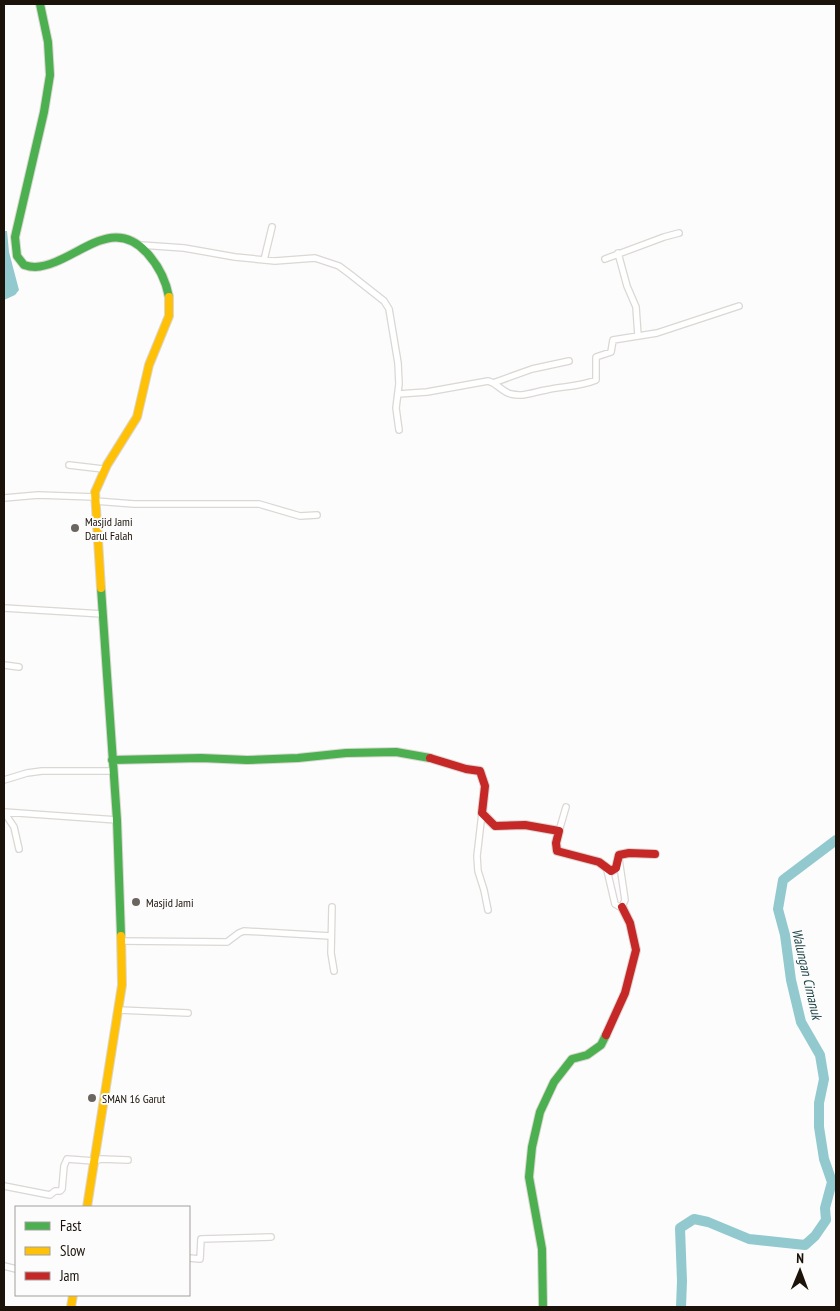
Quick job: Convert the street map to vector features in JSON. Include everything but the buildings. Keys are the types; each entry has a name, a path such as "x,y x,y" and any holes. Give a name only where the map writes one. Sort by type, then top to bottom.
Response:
{"main road":[{"path":"40,4 48,42 50,75 44,112 17,226 16,256 22,264 34,268 50,264 97,240 127,239 141,245 159,270 170,300 169,317 149,364 136,420 103,469 97,484 95,499 117,820 122,985 87,1206"},
{"path":"112,760 201,758 247,760 298,758 346,753 396,752 480,771 485,783 482,813 495,826 525,825 559,831 556,843 557,851 599,862 607,870 611,871 614,870 618,855 629,853 654,854"},
{"path":"543,1307 542,1249 529,1177 532,1147 540,1112 554,1082 572,1059 587,1055 601,1045 625,993 636,950 630,923 622,907"}],"street":[{"path":"264,260 272,227"},
{"path":"605,259 679,233"},
{"path":"141,245 184,248 264,260 285,261 315,258 324,260 351,274 384,301 389,309 398,363 396,408 399,430"},
{"path":"618,253 627,286 636,307 638,336"},
{"path":"398,394 422,393 488,381 504,392 517,395 577,386 597,378 596,357 610,352 612,341 657,333 738,306"},
{"path":"493,383 532,369 569,361"},
{"path":"69,465 103,469"},
{"path":"4,498 38,495 134,504 259,504 300,516 317,515"},
{"path":"4,608 103,614"},
{"path":"4,665 19,667"},
{"path":"4,780 27,773 42,771 113,772"},
{"path":"559,831 566,807"},
{"path":"4,812 117,820"},
{"path":"4,812 14,827 18,849"},
{"path":"482,813 477,856 478,871 488,910"},
{"path":"607,870 615,904 622,907 626,900 618,855"},
{"path":"332,907 330,936 334,971"},
{"path":"121,941 224,942 229,941 239,932 244,931 330,936"},
{"path":"119,1010 188,1013"},
{"path":"4,1186 50,1195 55,1191 60,1192 62,1189 64,1166 67,1159 94,1162 101,1159 128,1160"},
{"path":"190,1258 200,1260 202,1239 271,1237"}],"water":[{"path":"4,231 7,231 9,252 19,290 15,295 4,300"}],"waterway":[{"name":"Walungan Cimanuk","path":"681,1307 680,1228 694,1219 708,1222 749,1239 805,1245 815,1236 826,1220 825,1208 832,1182 824,1159 819,1127 819,1103 824,1079 820,1055 801,1022 791,980 785,935 778,909 783,880 836,840"}],"traffic: fast":[{"path":"40,4 48,42 50,75 44,112 15,237 17,256 24,265 35,267 49,264 106,239 119,238 133,242 147,253 164,279 169,297"},
{"path":"101,588 117,820 121,936"},
{"path":"112,760 201,758 247,760 298,758 346,753 396,752 430,758"},
{"path":"543,1307 542,1249 529,1177 532,1147 540,1112 554,1082 572,1059 587,1055 601,1045 606,1035"}],"traffic: slow":[{"path":"101,588 95,492 107,465 137,417 149,365 169,316 169,297"},
{"path":"87,1206 122,985 121,936"},
{"path":"71,1307 73,1296"}],"traffic: jam":[{"path":"430,758 466,769 480,771 485,786 482,813 495,826 525,825 559,831 556,843 557,851 599,862 611,871 616,868 619,855 629,853 655,854"},
{"path":"606,1035 625,993 636,950 630,923 622,907"}],"place":[{"name":"Masjid Jami Darul Falah","path":"75,528"},
{"name":"Masjid Jami","path":"136,902"},
{"name":"SMAN 16 Garut","path":"92,1098"}]}
